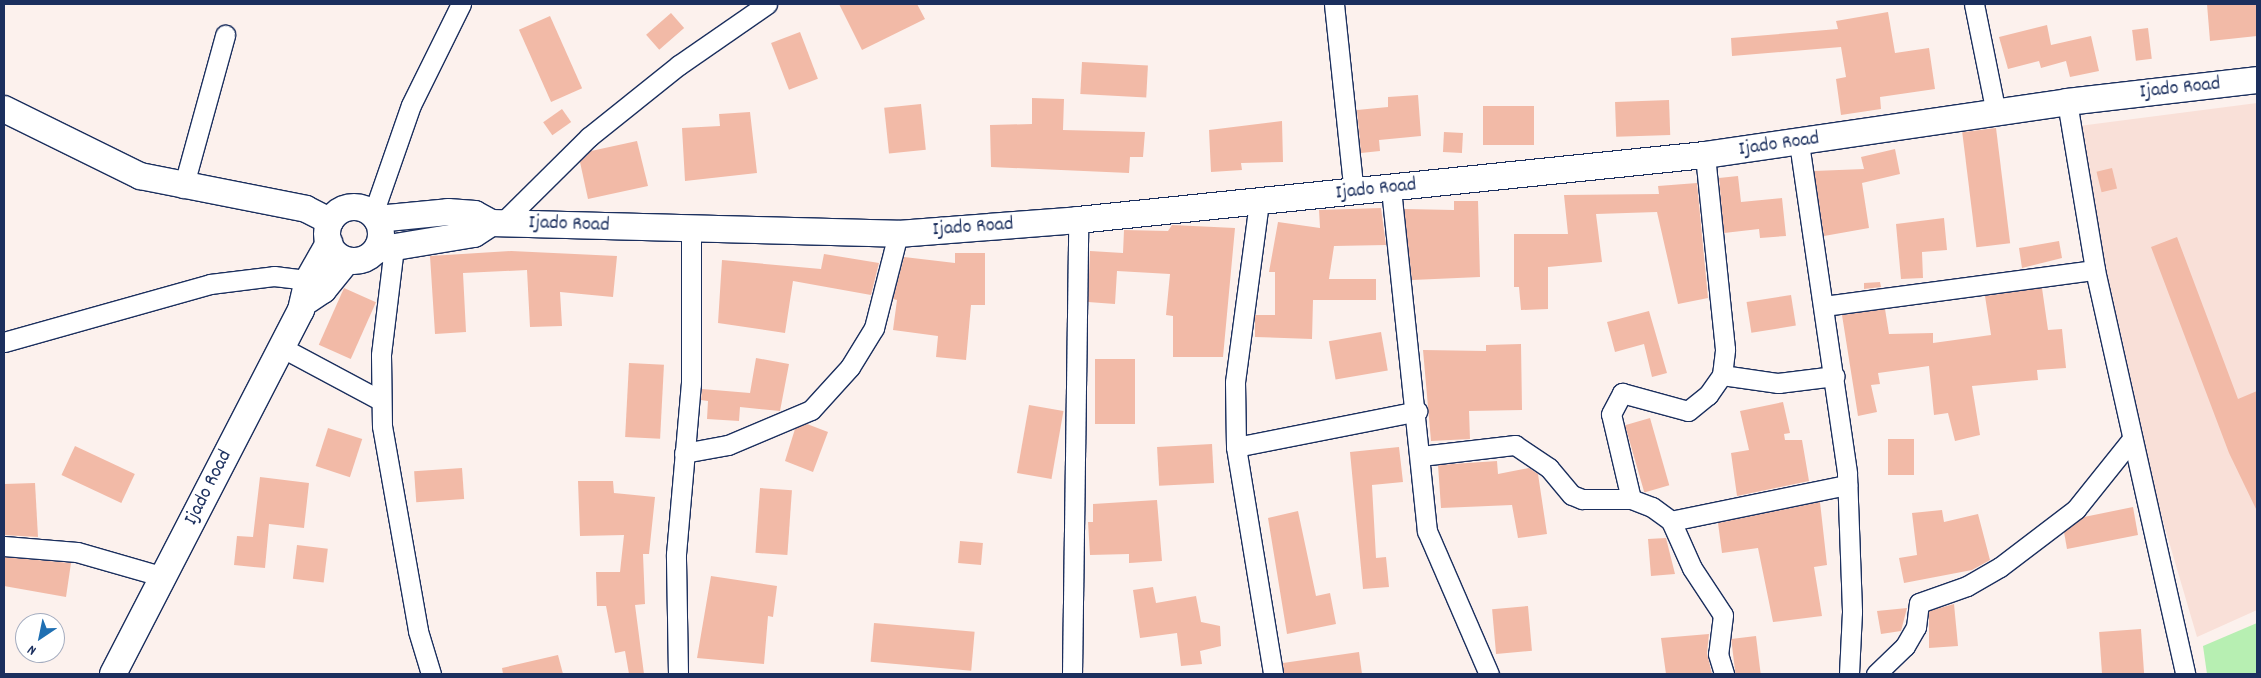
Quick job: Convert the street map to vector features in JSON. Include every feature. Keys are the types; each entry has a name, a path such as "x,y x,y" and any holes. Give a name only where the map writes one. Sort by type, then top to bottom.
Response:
{"street":[{"path":"431,674 411,595 380,400 385,248 382,231 375,216 411,105 462,4"},
{"path":"4,109 94,157 183,188 306,209 335,241 364,260 385,248 474,234 497,222 589,137 679,65 767,4"},
{"path":"1334,4 1354,193"},
{"path":"1974,4 1996,113"},
{"path":"183,188 225,35"},
{"name":"Ijado Road","path":"375,216 448,212 475,214 497,222 691,230 898,234 1078,220 1354,193 1705,155 1799,143 2067,102 2257,80"},
{"path":"2067,102 2095,270 2185,674"},
{"path":"1799,143 1835,376 1848,485 1852,612 1849,674"},
{"path":"1631,499 1611,414 1622,393 1688,411 1708,395 1722,375 1725,349 1705,155"},
{"path":"1391,189 1417,411 1427,531 1489,674"},
{"path":"1259,202 1235,382 1236,447 1274,674"},
{"path":"335,241 349,207 375,216"},
{"path":"1072,674 1078,220"},
{"path":"678,674 676,554 691,384 691,230"},
{"path":"684,454 728,445 811,410 850,367 874,328 898,234"},
{"name":"Ijado Road","path":"113,674 281,348 307,291 335,241"},
{"path":"1824,306 2095,270"},
{"path":"4,342 210,284 274,276 307,291"},
{"path":"281,348 380,400"},
{"path":"1722,375 1778,383 1835,376"},
{"path":"1236,447 1417,411"},
{"path":"1876,674 1905,646 1916,627 1919,603 1968,586 2000,567 2076,509 2132,439"},
{"path":"1421,456 1515,445 1549,468 1572,495 1582,500 1631,499 1672,522 1692,568 1723,615 1718,625 1718,654 1724,674"},
{"path":"1672,522 1848,485"},
{"path":"4,546 76,552 164,576"}],"shaded area":[{"path":"2257,103 2257,610 2197,637 2157,501 2118,321 2104,283 2079,126"}],"green space":[{"path":"2257,623 2257,674 2207,674 2203,646"}],"building":[{"path":"839,4 917,4 925,19 862,50"},
{"path":"2207,4 2257,4 2257,36 2210,41"},
{"path":"1888,12 1895,53 1929,48 1935,89 1880,97 1881,109 1841,115 1836,79 1846,77 1841,47 1732,56 1731,38 1838,29 1836,21"},
{"path":"671,13 684,28 659,50 646,35"},
{"path":"550,16 582,88 551,102 519,30"},
{"path":"2047,25 2051,45 2091,36 2099,71 2070,77 2066,61 2041,68 2039,61 2008,69 1999,37"},
{"path":"2148,28 2152,59 2136,61 2132,30"},
{"path":"800,32 818,79 789,90 771,43"},
{"path":"1082,62 1148,65 1146,97 1080,94"},
{"path":"1418,95 1421,136 1379,140 1380,151 1361,153 1357,110 1388,107 1388,97"},
{"path":"1032,98 1064,99 1063,130 1145,132 1143,157 1130,157 1129,173 991,167 990,125 1032,124"},
{"path":"1669,100 1670,135 1616,137 1615,102"},
{"path":"921,104 926,150 889,154 884,108"},
{"path":"1483,106 1534,106 1534,145 1483,145"},
{"path":"562,109 571,122 552,135 543,122"},
{"path":"750,112 757,173 685,181 682,128 720,126 719,114"},
{"path":"1282,121 1283,162 1241,163 1242,170 1211,172 1209,130"},
{"path":"1996,128 2010,243 1976,247 1962,132"},
{"path":"1444,132 1463,133 1462,153 1443,152"},
{"path":"637,141 648,186 588,199 580,162 591,151"},
{"path":"1895,149 1900,174 1862,183 1869,228 1824,236 1814,171 1864,169 1861,157"},
{"path":"2112,168 2117,188 2102,192 2096,172"},
{"path":"1738,176 1741,202 1782,198 1786,236 1760,238 1759,229 1724,233 1719,178"},
{"path":"1697,183 1708,298 1678,304 1657,212 1596,214 1602,262 1548,267 1548,309 1521,310 1519,287 1514,287 1514,234 1568,234 1564,195 1659,194 1658,186"},
{"path":"1454,201 1478,201 1480,277 1412,280 1404,209 1454,210"},
{"path":"1381,208 1386,245 1334,246 1329,279 1376,279 1376,300 1313,300 1312,339 1255,337 1255,315 1275,315 1275,272 1269,272 1278,222 1320,228 1319,210"},
{"path":"1944,218 1947,250 1922,252 1923,278 1901,279 1896,224"},
{"path":"1172,225 1235,228 1223,357 1173,357 1173,316 1166,315 1170,274 1117,271 1115,304 1088,302 1090,251 1123,253 1124,230 1168,231"},
{"path":"2177,237 2238,399 2257,391 2257,511 2229,453 2151,247"},
{"path":"2059,241 2062,258 2022,268 2019,248"},
{"path":"511,251 617,256 613,297 560,292 562,326 530,327 527,270 463,273 466,332 435,334 430,256"},
{"path":"955,253 985,253 985,305 971,305 966,360 936,357 938,336 893,330 897,300 893,299 904,257 955,263"},
{"path":"824,254 879,263 871,295 793,281 785,333 718,323 722,260 821,269"},
{"path":"1880,282 1881,287 1864,289 1864,283"},
{"path":"344,288 376,302 351,359 319,345"},
{"path":"2042,288 2048,330 2062,329 2066,368 2037,370 2038,380 1972,386 1980,435 1955,441 1948,413 1934,415 1929,366 1878,373 1880,384 1871,385 1877,412 1858,416 1842,315 1885,309 1889,334 1933,333 1933,343 1991,335 1985,296"},
{"path":"1791,295 1796,326 1751,333 1747,302"},
{"path":"1649,311 1667,373 1652,377 1644,344 1615,352 1607,322"},
{"path":"1381,332 1388,370 1336,380 1329,341"},
{"path":"1521,344 1522,410 1469,411 1470,439 1431,441 1423,350 1486,351 1486,345"},
{"path":"756,358 789,364 780,411 740,407 739,421 707,419 708,401 701,400 702,389 750,393"},
{"path":"1095,359 1135,359 1135,424 1095,424"},
{"path":"629,363 664,365 660,439 625,437"},
{"path":"1783,402 1790,433 1784,434 1785,440 1802,440 1809,481 1737,496 1731,453 1749,450 1740,411"},
{"path":"1029,405 1063,411 1051,479 1017,473"},
{"path":"1650,418 1669,485 1644,492 1625,425"},
{"path":"807,424 828,432 813,472 785,461 795,429"},
{"path":"328,428 362,439 350,477 316,466"},
{"path":"1888,439 1914,439 1914,475 1888,475"},
{"path":"1212,444 1214,483 1159,486 1157,447"},
{"path":"75,446 135,474 121,503 61,475"},
{"path":"1399,447 1403,482 1372,485 1376,558 1386,557 1389,587 1363,589 1350,452"},
{"path":"1497,461 1498,474 1529,468 1538,474 1547,534 1518,538 1512,505 1441,508 1438,465"},
{"path":"462,468 464,499 416,502 414,471"},
{"path":"260,477 309,483 304,528 269,524 265,568 234,565 237,536 253,537"},
{"path":"578,481 613,481 614,493 655,497 649,554 643,554 645,604 635,605 644,674 629,674 625,651 615,653 606,606 597,606 596,572 620,572 624,535 580,536"},
{"path":"35,483 38,537 4,535 4,484"},
{"path":"760,488 792,490 787,555 755,553"},
{"path":"1157,500 1162,561 1129,563 1129,554 1090,555 1088,522 1093,522 1093,504"},
{"path":"1820,502 1827,565 1814,567 1822,616 1773,622 1758,548 1722,553 1718,523"},
{"path":"2133,507 2138,535 2067,549 2064,532 2084,517"},
{"path":"1942,510 1944,522 1978,514 1990,560 1972,570 1904,583 1899,558 1917,555 1912,513"},
{"path":"1298,511 1316,596 1330,593 1336,624 1287,634 1268,518"},
{"path":"1666,538 1675,574 1651,576 1648,539"},
{"path":"960,541 983,543 981,565 958,563"},
{"path":"297,545 328,549 324,583 293,579"},
{"path":"4,557 71,563 66,597 4,586"},
{"path":"711,576 777,586 773,617 768,616 764,664 697,658"},
{"path":"1153,587 1156,603 1196,596 1201,622 1220,626 1221,646 1200,651 1202,664 1181,666 1177,633 1140,638 1133,590"},
{"path":"1954,604 1958,646 1929,648 1929,611"},
{"path":"1528,606 1532,651 1496,654 1492,609"},
{"path":"1907,608 1901,631 1881,634 1877,611"},
{"path":"874,623 975,632 971,671 871,662"},
{"path":"2141,629 2144,674 2102,674 2099,632"},
{"path":"1709,634 1707,653 1712,674 1666,674 1661,638"},
{"path":"1756,636 1761,674 1735,674 1731,639"},
{"path":"1359,652 1362,674 1284,674 1283,663"},
{"path":"558,655 563,674 503,674 502,668"}]}
